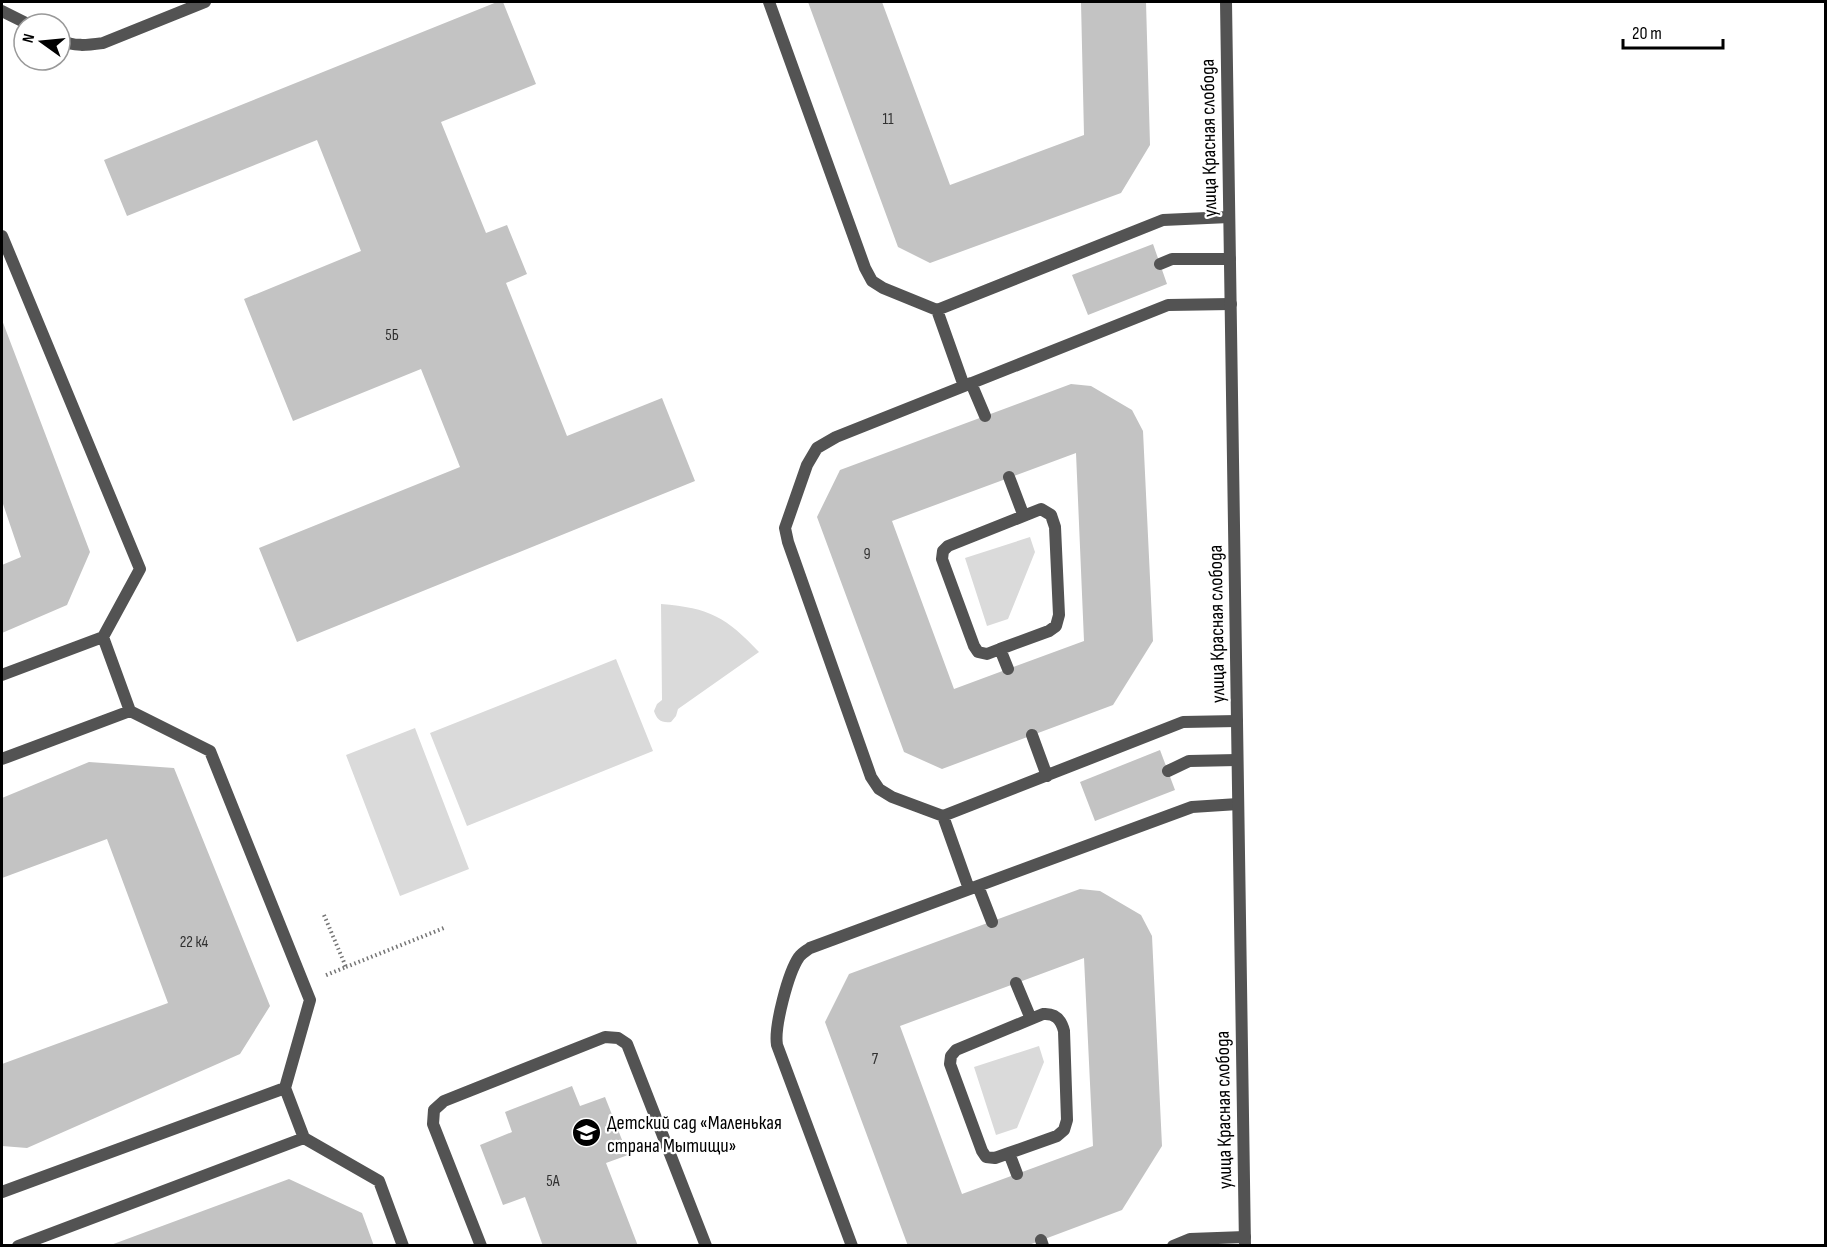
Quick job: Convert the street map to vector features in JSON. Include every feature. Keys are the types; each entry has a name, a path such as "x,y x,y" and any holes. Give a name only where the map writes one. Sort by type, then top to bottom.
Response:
{"street":[{"path":"72,44 103,43 205,2"},
{"path":"769,2 865,268 872,281 883,288 937,310 1163,220 1229,217"},
{"name":"улица Красная слобода","path":"1226,2 1245,1241"},
{"path":"2,236 140,569 103,637 2,675"},
{"path":"1160,264 1172,260 1230,259"},
{"path":"1231,304 1168,306 836,437 817,448 807,465 785,528 871,777 879,789 892,798 943,816 1184,722 1237,721"},
{"path":"937,310 968,384 985,416"},
{"path":"1009,477 1023,514"},
{"path":"1041,509 1051,515 1054,521 1059,615 1056,626 1049,631 1000,649 987,654 978,652 974,646 942,559 943,551 948,546 1023,514 1041,509"},
{"path":"103,637 130,711 210,751 310,1000 285,1088 304,1138 379,1181 403,1245"},
{"path":"1000,649 1008,669"},
{"path":"2,759 130,711"},
{"path":"1032,735 1047,776"},
{"path":"1168,771 1189,761 1237,760"},
{"path":"852,1245 777,1045 775,1034 800,955 810,948 1192,807 1238,804"},
{"path":"943,816 974,888 992,922"},
{"path":"1016,983 1031,1019"},
{"path":"1049,1014 1059,1019 1062,1025 1067,1120 1064,1130 1057,1136 1009,1153 995,1158 986,1157 982,1151 950,1064 951,1056 956,1050 1031,1019 1049,1014"},
{"path":"481,1245 433,1124 434,1110 444,1101 605,1037 618,1038 627,1044 706,1245"},
{"path":"2,1192 285,1088"},
{"path":"18,1245 304,1138"},
{"path":"1009,1153 1017,1174"},
{"path":"1173,1245 1190,1239 1245,1241"}],"path":[{"path":"324,915 346,967"},
{"path":"303,983 444,928"}],"shaded area":[{"path":"1030,537 1035,552 1008,619 987,626 965,558"},
{"path":"661,604 692,608 716,616 737,630 759,652 678,709 671,722 660,720 654,711 662,700"},
{"path":"616,659 653,751 467,826 430,733"},
{"path":"415,728 469,869 400,896 346,755"},
{"path":"1039,1046 1044,1062 1017,1128 996,1135 974,1067"}],"building":[{"path":"497,2 503,2 536,84 441,122 486,233 507,225 527,274 506,283 567,436 662,398 695,481 297,642 259,548 460,467 421,369 293,421 244,299 361,251 317,140 127,216 104,160"},
{"path":"808,2 882,2 950,185 1084,135 1081,2 1146,2 1150,145 1121,193 930,263 898,247"},
{"path":"1153,244 1167,284 1088,315 1072,275"},
{"path":"2,320 90,552 67,605 2,633 2,565 21,557 2,501"},
{"path":"1071,384 1091,386 1132,410 1143,431 1153,641 1113,705 942,769 904,752 817,517 840,470","holes":["1076,453 1084,641 954,689 892,521"]},
{"path":"1160,750 1175,790 1095,821 1080,782"},
{"path":"89,762 174,768 270,1006 240,1054 27,1148 2,1146 2,1064 168,1003 107,839 2,878 2,798"},
{"path":"1080,889 1100,891 1141,915 1152,936 1162,1146 1122,1210 1026,1246 908,1246 825,1022 849,974","holes":["1084,958 1093,1146 962,1194 900,1026"]},
{"path":"572,1086 580,1106 605,1097 628,1155 606,1163 638,1246 543,1246 525,1197 503,1205 480,1145 512,1132 505,1112"},
{"path":"289,1179 362,1213 374,1246 108,1246"}],"place":[{"name":"Детский сад «Маленькая страна Мытищи»","path":"586,1133"}]}
